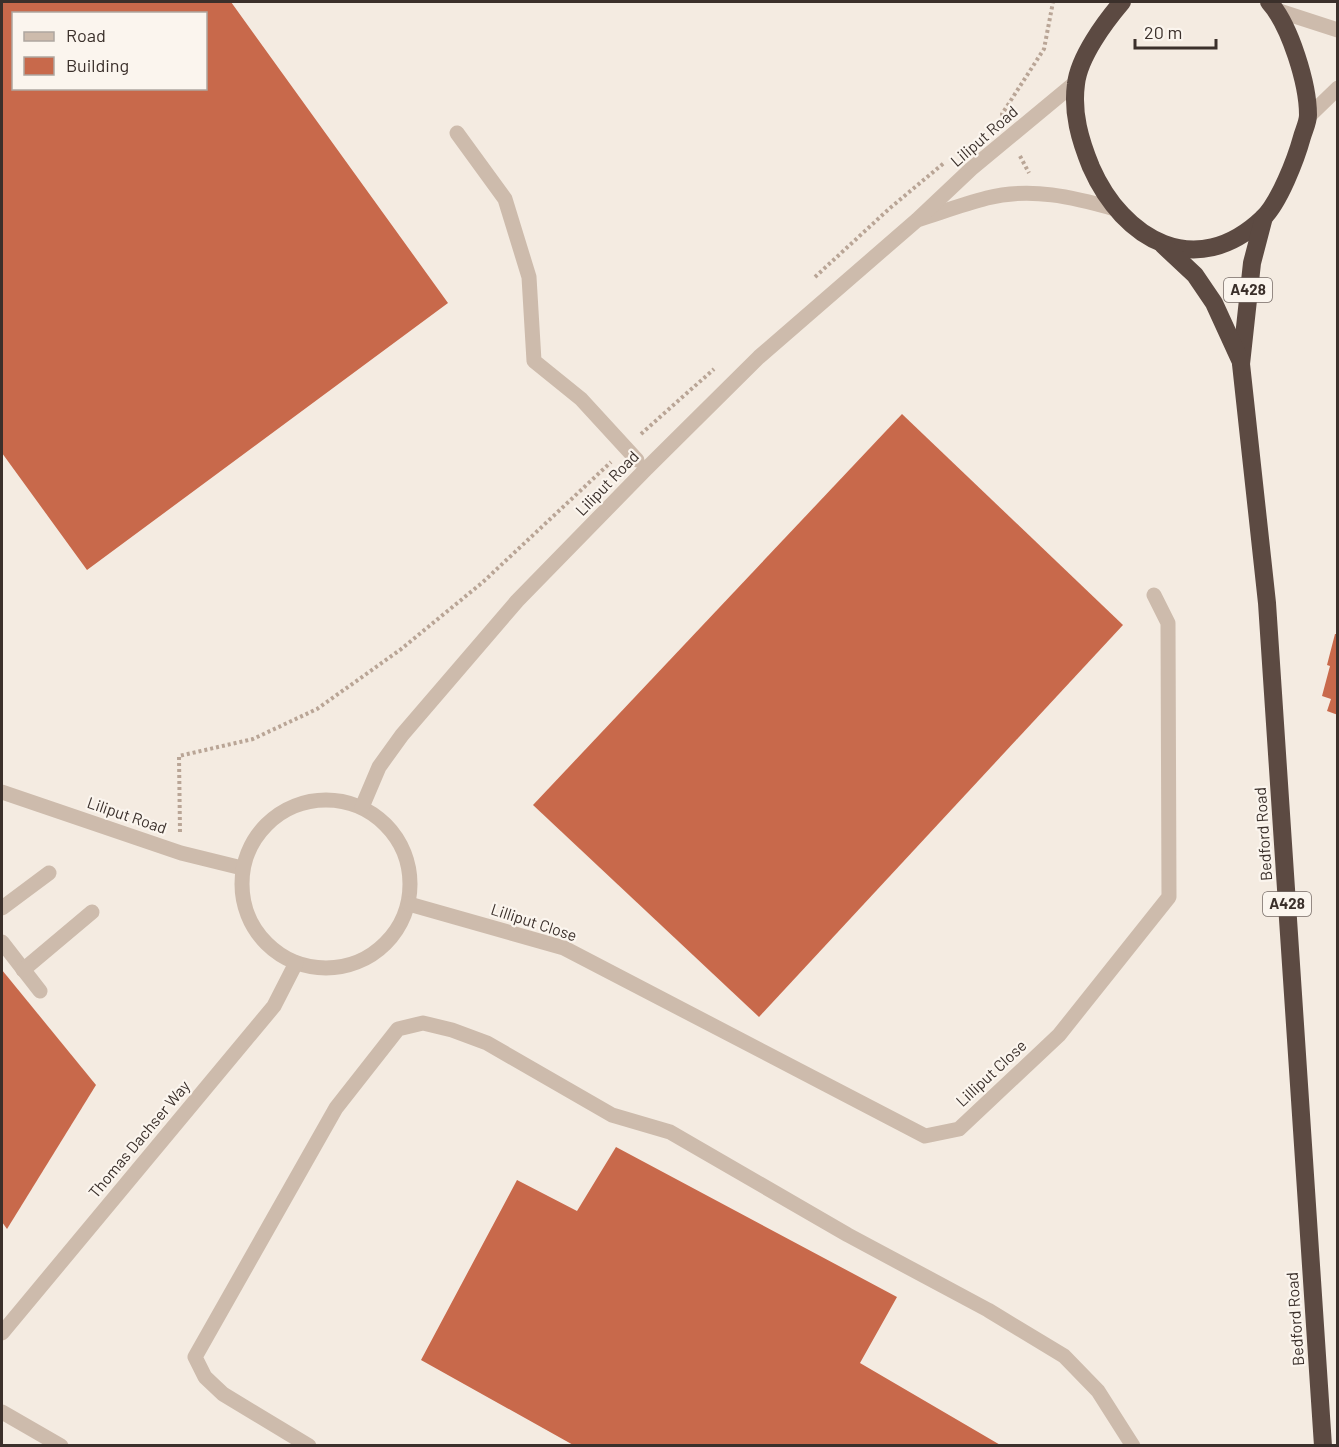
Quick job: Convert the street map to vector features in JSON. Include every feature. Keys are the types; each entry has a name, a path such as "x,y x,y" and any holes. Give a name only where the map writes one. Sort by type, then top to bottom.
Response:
{"highway":[{"path":"1122,2 1107,19 1087,52 1076,82 1075,115 1083,147 1099,184 1116,210 1141,232 1163,245 1191,249 1215,247 1236,238 1264,217 1279,194 1298,150 1308,117 1305,85 1299,64 1272,6"},
{"name":"Bedford Road","path":"1264,217 1252,263 1241,364 1267,603 1323,1446"},
{"name":"Bedford Road","path":"1163,245 1195,275 1214,303 1241,364"}],"street":[{"path":"1272,6 1338,30"},
{"name":"Liliput Road","path":"362,807 379,767 402,735 517,601 645,470 759,357 917,220 971,169 1076,82"},
{"path":"1308,117 1338,88"},
{"path":"457,133 505,200 529,277 534,362 581,399 637,460"},
{"name":"Liliput Road","path":"917,220 989,198 1038,193 1076,197 1116,210"},
{"name":"Lilliput Close","path":"409,904 564,948 925,1136 959,1129 1059,1035 1169,897 1167,623 1154,595"},
{"name":"Liliput Road","path":"2,792 181,853 242,868"},
{"path":"312,800 338,800 362,807 384,822 400,843 409,868 409,904 389,941 369,957 346,966 321,969 296,963 276,952 259,935 247,915 242,892 242,868 256,837 267,823 287,808 312,800"},
{"path":"2,908 50,873"},
{"path":"23,970 92,912"},
{"path":"2,942 40,991"},
{"name":"Thomas Dachser Way","path":"2,1333 274,1006 296,963"},
{"path":"299,1443 223,1394 205,1377 195,1357 336,1108 398,1029 423,1023 452,1030 488,1043 612,1114 670,1132 848,1235 988,1310 1064,1356 1098,1391 1133,1446"},
{"path":"2,1412 61,1446"}],"path":[{"path":"993,121 1002,114"},
{"path":"809,283 890,208 950,157"},
{"path":"181,853 179,756 253,739 317,709 400,650 483,582 722,361"}],"building":[{"path":"2,2 231,2 448,303 87,570 2,453"},
{"path":"902,414 1123,625 759,1017 533,805"},
{"path":"1335,634 1338,634 1338,715 1327,711 1331,699 1322,696"},
{"path":"2,970 96,1085 7,1229 2,1222"},
{"path":"616,1147 897,1297 860,1363 1002,1446 575,1446 421,1360 517,1180 577,1211"}]}
